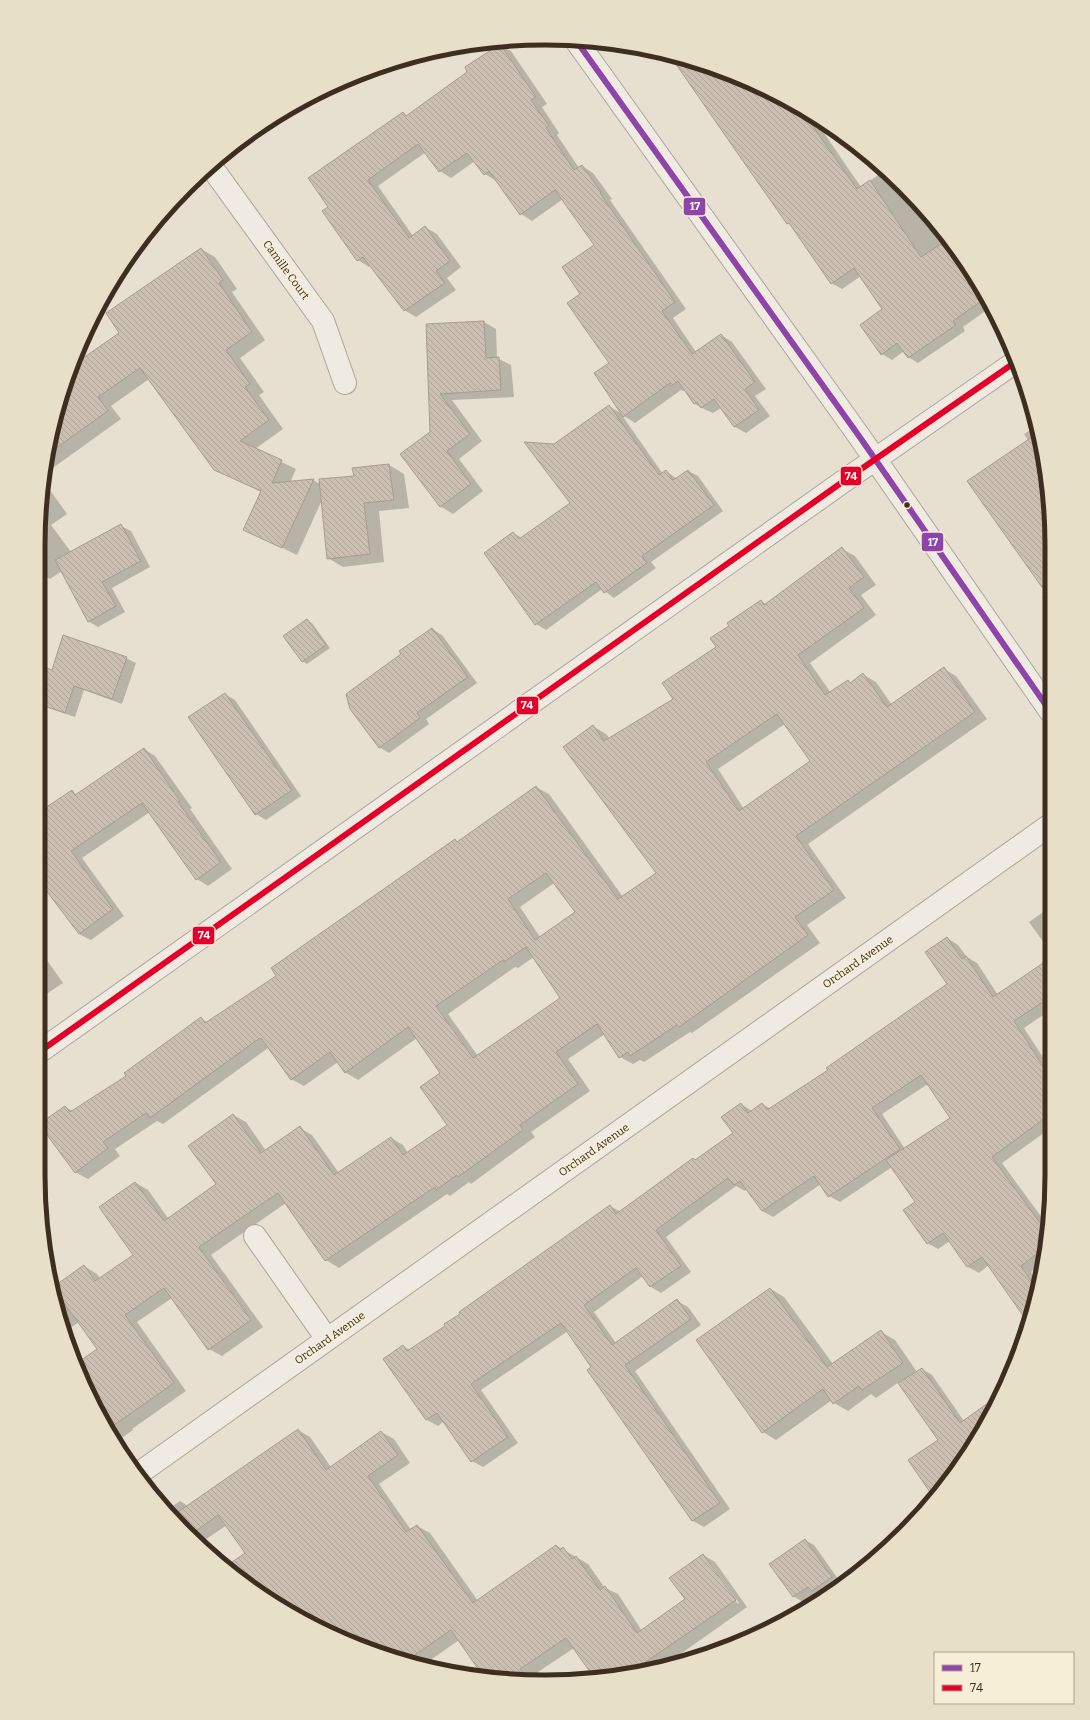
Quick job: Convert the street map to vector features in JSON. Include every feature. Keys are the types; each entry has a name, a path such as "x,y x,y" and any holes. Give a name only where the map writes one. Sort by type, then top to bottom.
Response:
{"street":[{"path":"580,46 875,459 1045,704"},
{"name":"Camille Court","path":"214,170 323,321 346,383"},
{"path":"45,1048 875,459 1011,365"},
{"name":"Orchard Avenue","path":"142,1471 1045,829"},
{"path":"255,1236 327,1340"}],"building":[{"path":"502,47 536,97 531,100 549,126 546,128 574,170 582,165 675,302 662,311 692,354 721,334 755,382 745,389 759,410 734,427 714,399 701,408 697,402 694,404 678,381 671,386 670,383 623,417 594,373 609,363 567,303 580,294 562,267 594,245 555,190 520,215 489,171 484,175 467,153 439,172 418,144 368,180 409,238 425,226 450,261 436,271 445,283 404,311 363,257 357,261 322,211 328,207 308,178 403,112 406,116 467,72 465,67 494,48"},
{"path":"675,62 736,83 766,97 809,120 857,189 870,180 921,257 943,243 961,267 981,301 953,321 956,325 908,358 897,343 881,355 860,325 882,309 854,268 831,284 789,223 787,224"},
{"path":"201,248 223,280 219,283 252,332 226,350 250,384 245,387 269,420 240,441 282,460 272,483 314,479 282,548 243,530 261,491 214,470 140,368 98,397 108,411 55,449 62,416 81,359 119,333 106,313"},
{"path":"484,321 486,358 499,357 501,390 440,394 470,434 447,451 471,484 440,507 400,454 430,432 426,324"},
{"path":"609,405 659,475 666,470 673,480 688,470 714,505 642,556 647,563 604,593 596,582 535,625 484,553 513,532 519,539 570,503 524,442 554,444"},
{"path":"1033,437 1041,480 1044,512 1045,592 967,481"},
{"path":"389,464 394,500 364,503 370,554 327,559 319,479 354,476 352,468"},
{"path":"121,524 141,561 102,582 116,606 88,622 55,560"},
{"path":"842,547 864,577 849,588 864,608 798,655 825,695 848,680 850,683 863,673 887,707 944,667 975,712 796,836 834,890 795,917 808,935 679,1027 677,1025 630,1056 628,1052 619,1058 597,1024 556,1052 578,1084 520,1125 523,1130 458,1177 457,1175 436,1190 435,1187 325,1261 278,1193 199,1247 251,1320 208,1350 164,1288 125,1315 174,1383 113,1426 81,1360 97,1349 61,1298 57,1284 84,1265 95,1281 133,1255 99,1207 135,1182 164,1221 216,1184 188,1146 233,1114 261,1153 300,1126 334,1175 391,1137 403,1155 447,1125 420,1087 440,1073 408,1027 345,1073 330,1052 291,1080 261,1038 150,1118 146,1113 103,1142 108,1148 75,1173 45,1132 45,1120 65,1106 70,1112 126,1076 124,1073 201,1017 205,1023 276,976 271,968 455,839 457,842 536,786 618,899 656,873 563,747 593,725 604,741 673,699 662,683 716,647 710,638 729,626 727,623 761,600 764,605","holes":["777,714 810,761 739,811 706,762","546,873 575,912 535,940 508,899","526,947 560,998 473,1058 436,1006 503,960 504,962"]},
{"path":"307,619 326,645 302,662 283,636"},
{"path":"432,628 468,677 417,713 420,718 379,748 350,709 346,694 401,654 399,651"},
{"path":"63,635 127,657 112,699 74,686 65,713 45,706 45,667 52,670"},
{"path":"225,693 292,790 255,815 188,717"},
{"path":"144,748 180,801 178,802 221,862 196,880 142,803 71,851 113,909 79,934 45,889 45,808 72,790 75,795"},
{"path":"947,937 962,959 966,956 993,997 1045,962 1045,1001 1014,1021 1045,1069 1045,1118 992,1157 1042,1226 1039,1253 1021,1266 1033,1283 1024,1317 982,1257 967,1267 943,1233 927,1244 903,1210 915,1202 886,1160 950,1118 921,1075 872,1108 900,1149 828,1197 814,1176 762,1211 740,1181 734,1185 728,1178 656,1230 681,1266 650,1287 636,1268 584,1305 612,1345 677,1299 691,1319 625,1365 720,1503 692,1521 587,1370 591,1367 561,1323 471,1384 508,1437 471,1462 437,1413 426,1420 383,1359 403,1345 407,1351 445,1326 444,1324 460,1314 459,1312 610,1205 616,1214 693,1158 695,1160 733,1133 721,1117 741,1103 748,1113 762,1103 767,1110 828,1070 826,1068 947,984 925,952"},
{"path":"770,1288 827,1367 881,1330 903,1363 862,1390 859,1386 833,1404 823,1389 762,1433 696,1340"},
{"path":"922,1368 960,1423 990,1402 961,1453 931,1493 908,1460 938,1440 898,1383"},
{"path":"298,1429 326,1470 381,1431 398,1455 368,1476 406,1532 417,1525 473,1603 556,1545 560,1550 563,1547 572,1559 576,1556 600,1590 605,1586 637,1633 685,1599 669,1578 703,1554 736,1600 641,1665 591,1673 566,1638 520,1669 524,1674 480,1671 451,1630 412,1657 354,1637 295,1608 267,1591 230,1563 245,1553 218,1515 194,1532 176,1513"},
{"path":"805,1539 832,1577 812,1591 808,1587 793,1597 769,1564"}],"transit line":[{"name":"17","path":"580,46 859,436 1045,704"},
{"name":"74","path":"45,1048 841,483 1011,365"}]}
